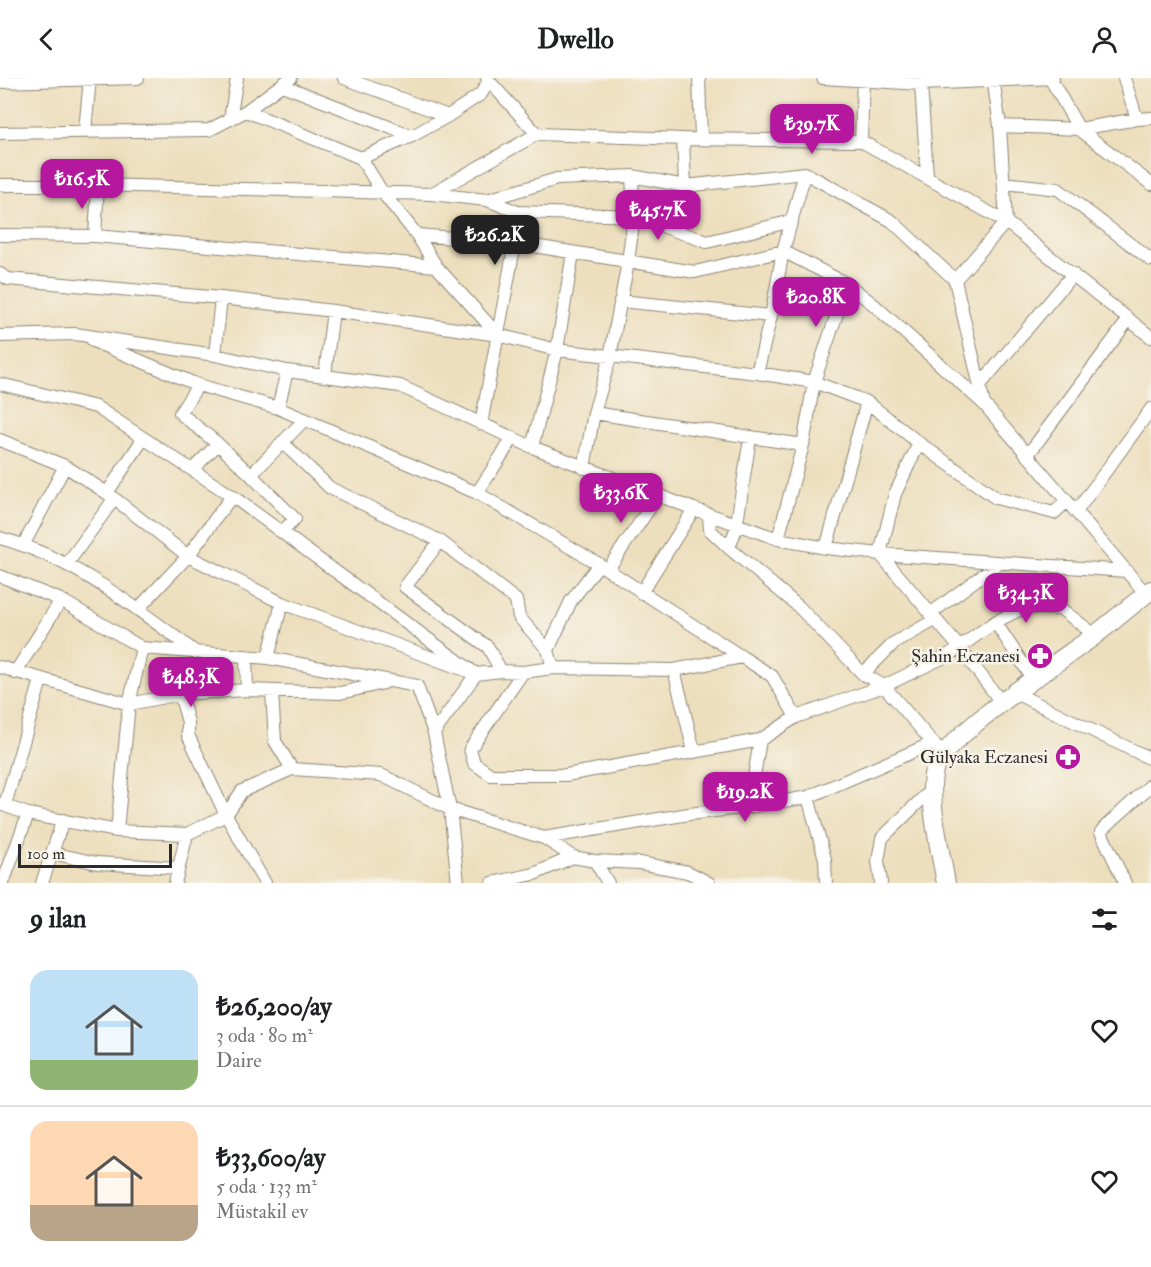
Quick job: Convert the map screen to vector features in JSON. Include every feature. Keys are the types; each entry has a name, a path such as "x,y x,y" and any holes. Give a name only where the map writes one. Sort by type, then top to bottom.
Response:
{"main road":[{"path":"946,883 931,790 938,748 1095,635 1148,592"},
{"path":"938,748 941,792 955,883"}],"street":[{"path":"85,131 90,78"},
{"path":"0,82 138,78"},
{"path":"230,119 237,78"},
{"path":"344,78 448,116"},
{"path":"699,78 700,139"},
{"path":"823,78 921,84 1052,78 1078,129 1151,184"},
{"path":"1125,78 1137,119"},
{"path":"361,158 412,136 448,116 481,94 488,79 537,134"},
{"path":"955,280 1006,222 1000,126 993,79"},
{"path":"861,141 863,80"},
{"path":"0,133 209,130 246,111 286,81 412,136"},
{"path":"921,84 927,176"},
{"path":"246,111 361,158 382,192 417,235 436,266 498,335"},
{"path":"1000,126 1078,129 1151,118"},
{"path":"430,194 537,134 683,139 861,141 1006,222 1151,337"},
{"path":"683,139 685,186"},
{"path":"488,200 556,179 632,176 685,186 805,173 892,221 955,280 984,404"},
{"path":"757,373 771,316 783,251 805,173"},
{"path":"584,468 594,413 610,357 628,262 634,216 632,176"},
{"path":"1004,183 1058,189 1151,260"},
{"path":"0,185 98,185 430,194 488,200 518,212 634,216 707,242 792,221"},
{"path":"95,236 98,185"},
{"path":"481,424 515,243 518,212"},
{"path":"0,235 95,236 436,266"},
{"path":"417,235 515,243 695,272 783,251 847,284 873,304 984,404 1126,571 1148,592"},
{"path":"532,447 557,350 573,253"},
{"path":"0,274 8,279 221,298 333,311 498,335 557,350 757,373 814,382 867,402 919,443 996,498 1054,513 1071,506 1151,409"},
{"path":"981,385 1073,274"},
{"path":"778,539 803,445 814,382 847,284"},
{"path":"215,355 221,298"},
{"path":"620,300 771,316"},
{"path":"325,375 333,311"},
{"path":"1027,456 1129,320"},
{"path":"75,334 198,385 305,418 477,493 604,567 772,676 796,717"},
{"path":"0,336 75,334 215,355 287,371 400,386 532,447 778,539 826,548 880,554 1126,571"},
{"path":"278,408 287,371"},
{"path":"0,384 96,407 232,496 476,674"},
{"path":"198,385 180,413 218,444 295,519 282,532"},
{"path":"826,548 867,402"},
{"path":"594,413 803,445"},
{"path":"251,475 305,418"},
{"path":"477,493 513,438"},
{"path":"729,548 736,524 750,438"},
{"path":"67,564 111,496 143,439"},
{"path":"0,440 65,466 111,496 188,556 282,603 476,674 553,668 674,670 742,657"},
{"path":"282,442 330,488 440,541 516,600 519,617 548,650 553,668"},
{"path":"880,554 895,494 919,443"},
{"path":"193,469 218,444"},
{"path":"24,544 65,466"},
{"path":"138,609 188,556 232,496"},
{"path":"548,650 571,601 604,567 658,496"},
{"path":"640,592 694,509"},
{"path":"544,838 808,797 938,748 884,686 863,674 798,606 710,530 709,514"},
{"path":"0,538 24,544 67,564 138,609 195,651"},
{"path":"440,541 405,587 488,647 501,671"},
{"path":"880,554 932,617 1009,698 1151,759"},
{"path":"863,674 894,643 932,617 1000,562"},
{"path":"0,576 61,600 142,648 268,658 417,687 434,733 450,809 458,883"},
{"path":"15,672 61,600"},
{"path":"268,658 282,603"},
{"path":"523,672 470,749 474,763 491,775 566,775 760,740 796,717 884,686 950,654 995,622 1025,608 1061,609 1095,635"},
{"path":"995,622 1033,679"},
{"path":"117,831 129,704 142,648"},
{"path":"246,656 247,690"},
{"path":"0,668 129,704 180,694 247,690 340,693 388,682"},
{"path":"674,670 694,751"},
{"path":"434,733 476,674"},
{"path":"41,680 2,805 28,814 117,831 187,834 226,815 242,791 292,769 381,775 450,809 544,838 573,857 595,861 640,863 688,872 709,883"},
{"path":"272,692 275,741 292,769"},
{"path":"180,694 188,722 188,735 226,815 265,883"},
{"path":"749,807 760,740"},
{"path":"1125,883 1101,832 1151,785"},
{"path":"881,883 878,861 882,838 931,790"},
{"path":"808,797 825,859 826,883"},
{"path":"3,883 28,814"},
{"path":"42,883 63,820"},
{"path":"175,883 187,834"},
{"path":"52,853 97,863 178,868"},
{"path":"492,883 534,874 573,857"},
{"path":"595,861 608,883"}],"place":[{"name":"Şahin Eczanesi","path":"1040,656"},
{"name":"Gülyaka Eczanesi","path":"1068,757"}]}
